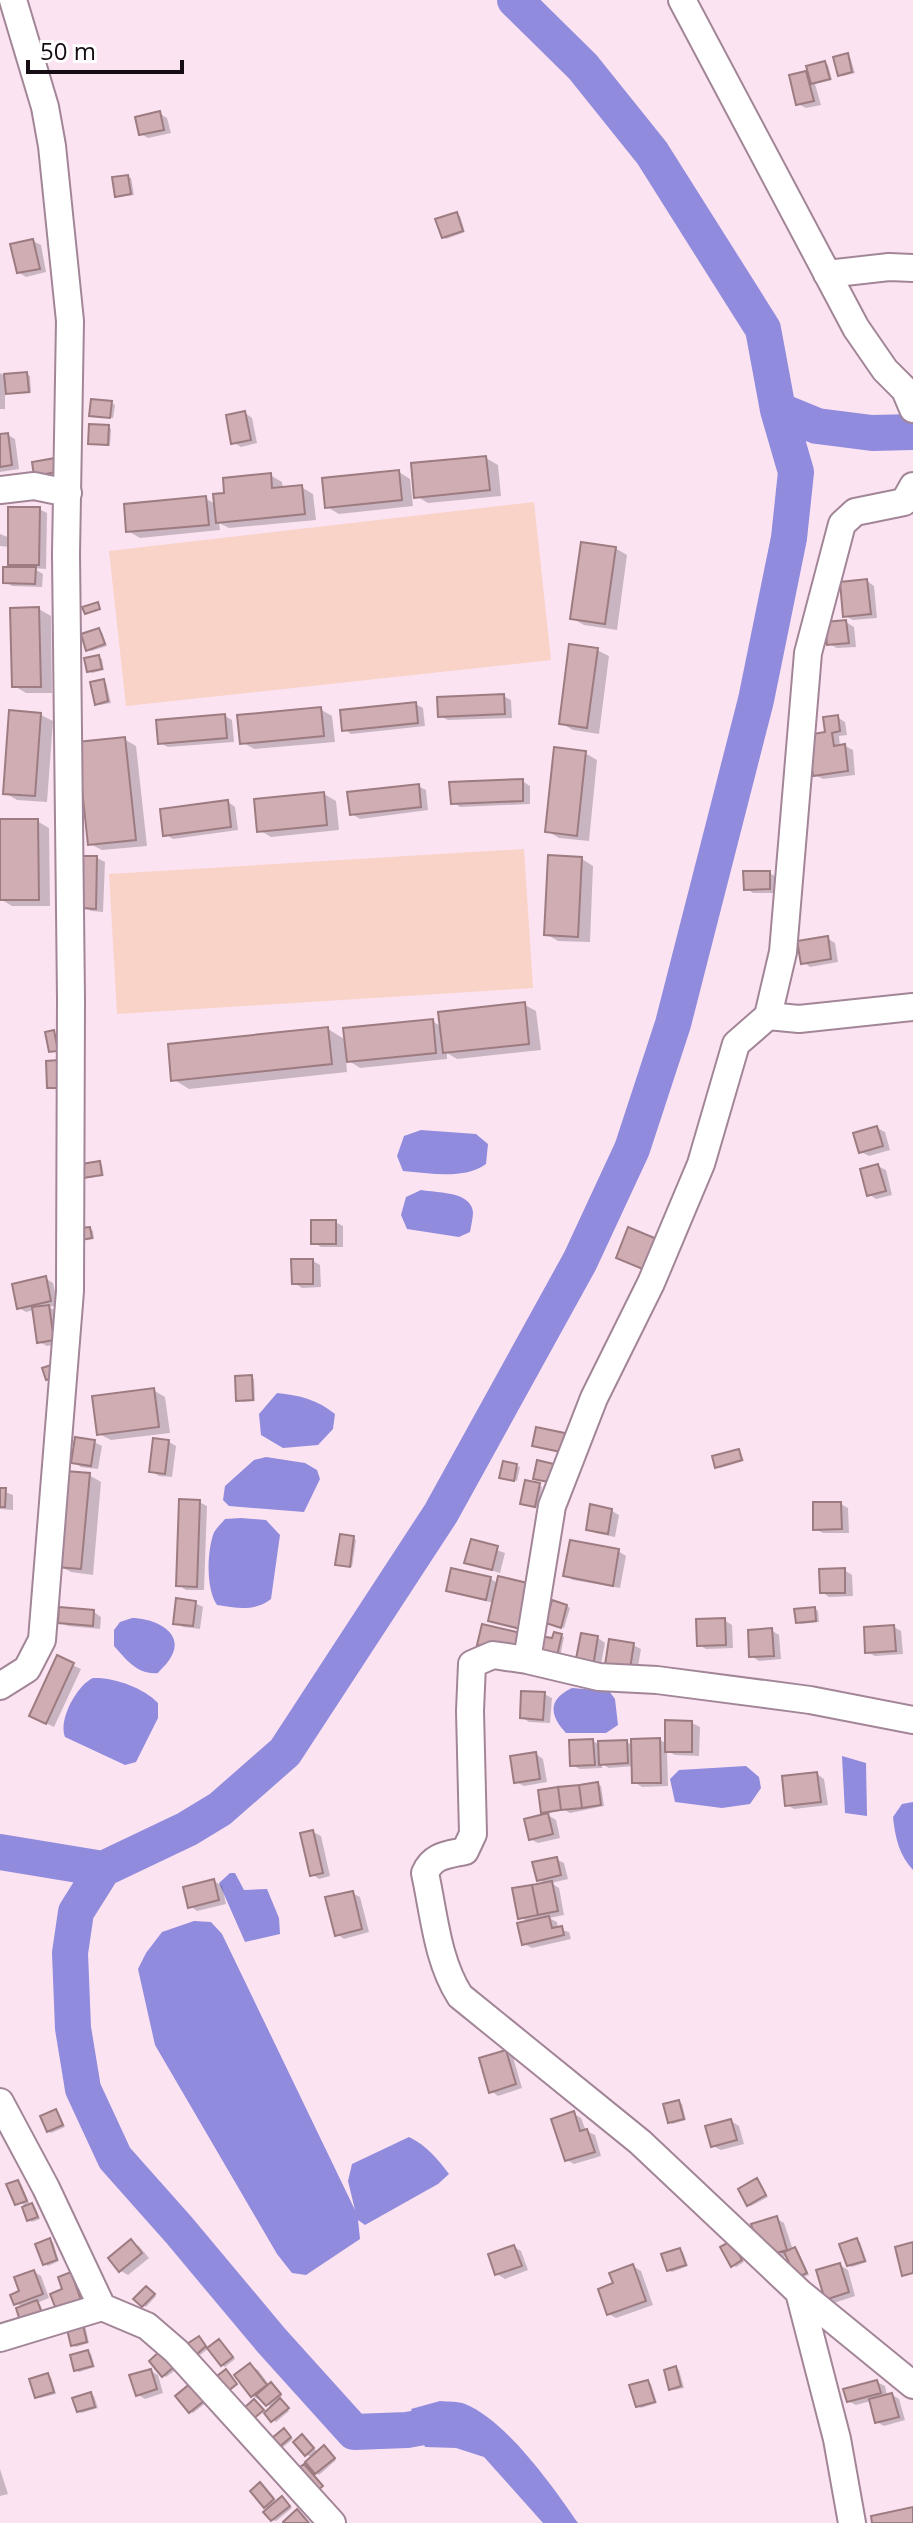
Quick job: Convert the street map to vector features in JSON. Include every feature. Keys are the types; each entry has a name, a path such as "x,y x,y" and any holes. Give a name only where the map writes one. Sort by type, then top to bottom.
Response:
{"street":[{"path":"0,1686 27,1669 42,1640 70,1291 71,983 66,554 70,321 52,146 45,107 13,0"},
{"path":"682,0 856,328 885,370 905,390 913,409"},
{"path":"827,274 889,267 913,268"},
{"path":"0,490 34,486 68,493"},
{"path":"527,1660 552,1506 594,1398 651,1283 701,1164 736,1044 768,1016 783,952 808,653 842,524 855,512 904,502 913,486"},
{"path":"768,1016 799,1019 913,1007"},
{"path":"913,1720 810,1700 657,1680 599,1677 493,1655 472,1664 473,1834 465,1851 439,1856 430,1862 425,1873 443,1957 460,1996 640,2142 799,2292 913,2385"},
{"path":"0,2102 46,2188 102,2307"},
{"path":"799,2292 837,2439 852,2523"},
{"path":"0,2338 102,2307 147,2326 176,2351 332,2523"}],"shaded area":[{"path":"534,502 551,660 126,706 109,551"},
{"path":"524,849 533,988 117,1014 109,874"},
{"path":"421,1130 476,1134 488,1144 486,1164 457,1174 403,1171 397,1156 404,1136"},
{"path":"421,1190 452,1194 466,1200 473,1212 470,1232 459,1237 407,1229 401,1215 406,1197"},
{"path":"277,1393 308,1399 329,1409 335,1414 333,1429 318,1445 283,1448 261,1435 259,1414"},
{"path":"266,1457 305,1463 317,1470 320,1479 304,1512 229,1506 223,1500 225,1486 254,1460"},
{"path":"225,1519 266,1520 280,1535 271,1599 252,1607 217,1605 211,1590 209,1571 213,1535"},
{"path":"132,1618 157,1623 171,1633 174,1648 158,1673 138,1669 114,1646 114,1630 120,1622"},
{"path":"93,1678 128,1684 158,1703 158,1718 136,1762 125,1765 65,1737 64,1722 70,1704"},
{"path":"572,1688 609,1691 615,1699 618,1725 606,1733 566,1733 556,1720 554,1708 559,1697"},
{"path":"842,1756 866,1763 867,1816 845,1813"},
{"path":"746,1766 759,1777 761,1788 750,1804 722,1808 675,1802 670,1779 679,1770"},
{"path":"913,1802 913,1870 898,1845 893,1817 902,1804"},
{"path":"230,1873 235,1873 244,1890 267,1889 279,1918 280,1934 245,1942 219,1883"},
{"path":"194,1921 211,1922 222,1934 355,2210 348,2181 352,2164 409,2137 431,2153 449,2174 438,2184 365,2225 358,2220 360,2239 306,2275 292,2273 277,2254 155,2045 138,1969 162,1932"},
{"path":"440,2401 465,2404 497,2425 528,2456 578,2523 543,2523 484,2457 456,2448 425,2447 411,2409"}],"building":[{"path":"848,53 852,72 838,76 833,57"},
{"path":"825,61 830,79 811,84 806,66"},
{"path":"806,71 814,101 796,105 789,75"},
{"path":"160,111 164,130 139,135 135,117"},
{"path":"128,175 131,194 115,197 112,177"},
{"path":"457,212 463,231 442,238 435,219"},
{"path":"33,239 40,269 17,273 10,244"},
{"path":"27,372 29,392 6,394 4,374"},
{"path":"91,399 112,401 110,418 89,416"},
{"path":"245,411 251,440 231,444 226,415"},
{"path":"89,424 109,425 108,445 88,444"},
{"path":"8,433 12,465 0,467 0,434"},
{"path":"486,456 490,490 414,498 411,463"},
{"path":"55,458 57,472 34,476 32,462"},
{"path":"399,470 402,500 325,508 322,478"},
{"path":"271,473 272,488 302,485 305,514 216,523 213,494 224,493 223,478"},
{"path":"206,496 209,525 126,532 124,504"},
{"path":"8,507 40,507 39,565 8,565"},
{"path":"581,542 616,547 605,624 570,619"},
{"path":"3,567 36,567 35,584 3,583"},
{"path":"867,579 871,614 843,617 840,582"},
{"path":"98,602 100,609 85,614 82,607"},
{"path":"39,607 41,687 12,687 10,608"},
{"path":"846,620 849,643 827,645 825,622"},
{"path":"99,628 105,644 86,651 81,634"},
{"path":"569,644 598,648 587,728 559,724"},
{"path":"99,655 102,669 87,672 84,658"},
{"path":"104,679 108,701 95,705 90,682"},
{"path":"504,694 505,714 438,717 437,697"},
{"path":"416,702 418,723 342,731 340,710"},
{"path":"321,707 324,736 240,744 237,715"},
{"path":"9,710 41,713 35,796 3,794"},
{"path":"225,714 227,738 158,744 156,720"},
{"path":"838,715 840,731 832,733 834,746 845,744 848,771 813,776 807,735 825,732 823,717"},
{"path":"125,737 136,840 88,845 77,742"},
{"path":"554,747 586,751 577,836 545,832"},
{"path":"523,779 523,801 451,804 449,782"},
{"path":"419,784 421,807 350,815 347,792"},
{"path":"324,792 327,825 257,832 254,799"},
{"path":"228,800 231,827 163,836 160,809"},
{"path":"0,819 38,819 39,900 0,900"},
{"path":"548,855 582,857 578,937 544,935"},
{"path":"83,856 97,856 96,909 81,908"},
{"path":"743,871 770,871 770,889 744,890"},
{"path":"828,936 831,959 801,964 797,941"},
{"path":"525,1002 529,1044 443,1053 438,1012"},
{"path":"433,1019 436,1053 347,1062 343,1028"},
{"path":"328,1027 332,1064 171,1081 168,1044"},
{"path":"54,1030 58,1051 49,1052 45,1032"},
{"path":"59,1060 61,1088 47,1088 46,1061"},
{"path":"877,1126 883,1146 859,1153 853,1133"},
{"path":"100,1161 102,1175 83,1178 81,1164"},
{"path":"878,1164 886,1191 867,1196 860,1169"},
{"path":"311,1220 336,1220 336,1244 311,1244"},
{"path":"90,1227 92,1238 81,1240 80,1228"},
{"path":"628,1227 657,1239 645,1270 616,1258"},
{"path":"291,1259 313,1259 313,1284 292,1284"},
{"path":"46,1276 51,1301 17,1309 12,1284"},
{"path":"49,1305 54,1340 37,1343 32,1307"},
{"path":"51,1365 54,1378 46,1380 42,1368"},
{"path":"252,1375 253,1400 236,1401 235,1376"},
{"path":"154,1388 159,1427 97,1435 92,1396"},
{"path":"536,1427 565,1433 561,1452 532,1446"},
{"path":"75,1437 95,1440 91,1466 71,1463"},
{"path":"153,1438 169,1440 165,1474 149,1472"},
{"path":"739,1449 742,1460 715,1468 712,1456"},
{"path":"537,1460 558,1465 554,1483 533,1479"},
{"path":"503,1461 517,1464 514,1481 499,1478"},
{"path":"65,1471 90,1473 81,1569 57,1567"},
{"path":"525,1480 540,1483 535,1507 520,1504"},
{"path":"0,1488 6,1488 5,1507 0,1507"},
{"path":"179,1499 200,1500 197,1587 176,1586"},
{"path":"813,1502 841,1502 842,1529 813,1530"},
{"path":"590,1504 612,1509 608,1534 586,1530"},
{"path":"340,1534 354,1536 350,1567 335,1565"},
{"path":"471,1539 498,1546 492,1570 464,1563"},
{"path":"570,1540 619,1549 613,1586 563,1576"},
{"path":"451,1568 491,1577 486,1600 446,1591"},
{"path":"845,1568 845,1593 820,1593 819,1569"},
{"path":"498,1576 536,1585 525,1630 488,1621"},
{"path":"176,1598 196,1601 193,1626 173,1624"},
{"path":"552,1600 567,1605 561,1628 546,1623"},
{"path":"59,1607 94,1610 93,1626 58,1623"},
{"path":"815,1607 816,1621 796,1623 794,1609"},
{"path":"725,1618 726,1645 697,1646 696,1619"},
{"path":"482,1624 521,1633 515,1654 477,1645"},
{"path":"894,1625 896,1651 865,1653 864,1627"},
{"path":"772,1628 774,1656 749,1657 748,1630"},
{"path":"554,1632 562,1634 557,1656 537,1651 540,1636 552,1638"},
{"path":"581,1633 598,1636 593,1667 575,1664"},
{"path":"609,1639 634,1643 630,1669 605,1665"},
{"path":"57,1655 74,1663 46,1724 29,1716"},
{"path":"521,1691 545,1692 543,1720 520,1718"},
{"path":"665,1720 692,1721 692,1752 665,1752"},
{"path":"660,1738 661,1783 632,1783 631,1739"},
{"path":"593,1739 595,1765 570,1766 569,1740"},
{"path":"627,1740 628,1763 599,1765 598,1741"},
{"path":"536,1752 540,1779 514,1783 510,1756"},
{"path":"817,1772 821,1802 785,1806 782,1776"},
{"path":"598,1782 601,1805 582,1808 579,1785"},
{"path":"579,1785 582,1808 561,1810 558,1787"},
{"path":"558,1787 561,1810 541,1813 538,1790"},
{"path":"548,1813 553,1834 529,1840 524,1819"},
{"path":"313,1830 323,1873 310,1876 300,1833"},
{"path":"557,1857 561,1875 537,1881 532,1862"},
{"path":"214,1879 219,1900 188,1908 183,1887"},
{"path":"552,1881 558,1911 538,1915 532,1885"},
{"path":"532,1885 538,1915 518,1919 512,1888"},
{"path":"353,1891 362,1929 335,1936 325,1897"},
{"path":"549,1916 552,1928 562,1926 564,1935 522,1945 517,1923"},
{"path":"506,2050 516,2084 489,2093 479,2058"},
{"path":"679,2100 684,2119 668,2123 663,2104"},
{"path":"56,2109 63,2125 47,2132 40,2116"},
{"path":"574,2111 580,2131 587,2129 595,2152 565,2161 551,2119"},
{"path":"731,2119 737,2140 711,2147 705,2126"},
{"path":"757,2178 766,2195 747,2206 738,2189"},
{"path":"18,2180 27,2201 15,2205 6,2184"},
{"path":"32,2203 38,2217 27,2221 22,2207"},
{"path":"777,2216 787,2250 769,2255 758,2248 751,2224"},
{"path":"50,2238 57,2260 43,2265 35,2244"},
{"path":"857,2238 865,2261 847,2266 839,2244"},
{"path":"131,2239 142,2253 119,2272 108,2258"},
{"path":"731,2241 742,2260 731,2267 720,2247"},
{"path":"913,2242 913,2273 902,2276 895,2247"},
{"path":"514,2245 522,2266 495,2275 488,2254"},
{"path":"795,2247 807,2273 796,2278 784,2252"},
{"path":"680,2248 686,2265 667,2271 661,2254"},
{"path":"840,2263 849,2292 825,2300 816,2270"},
{"path":"633,2264 646,2301 607,2315 598,2289 613,2283 609,2273"},
{"path":"34,2270 43,2294 14,2305 10,2295 19,2291 14,2277"},
{"path":"71,2272 81,2300 56,2309 50,2294 62,2289 58,2277"},
{"path":"146,2286 155,2294 142,2307 133,2299"},
{"path":"37,2300 43,2316 21,2324 16,2308"},
{"path":"82,2321 87,2342 71,2346 66,2325"},
{"path":"199,2336 206,2346 196,2355 187,2344"},
{"path":"219,2339 233,2357 221,2366 207,2348"},
{"path":"88,2350 93,2366 74,2371 70,2355"},
{"path":"161,2350 175,2366 162,2377 149,2361"},
{"path":"250,2363 267,2385 251,2397 234,2375"},
{"path":"676,2366 681,2386 669,2390 664,2370"},
{"path":"151,2369 157,2389 136,2396 129,2375"},
{"path":"226,2369 237,2384 228,2391 217,2376"},
{"path":"48,2373 54,2392 35,2398 29,2379"},
{"path":"648,2380 655,2402 636,2407 629,2385"},
{"path":"877,2380 881,2393 847,2402 843,2389"},
{"path":"271,2382 281,2394 266,2406 256,2395"},
{"path":"191,2383 205,2400 189,2413 175,2396"},
{"path":"91,2392 95,2407 77,2412 72,2398"},
{"path":"892,2393 899,2417 875,2423 869,2399"},
{"path":"280,2398 289,2408 271,2422 264,2413"},
{"path":"254,2399 264,2410 253,2419 244,2408"},
{"path":"284,2428 291,2437 278,2448 271,2439"},
{"path":"302,2434 314,2448 305,2456 293,2442"},
{"path":"324,2445 335,2458 315,2474 305,2462"},
{"path":"304,2464 323,2486 312,2495 293,2472"},
{"path":"260,2482 274,2499 264,2508 250,2491"},
{"path":"282,2496 290,2506 271,2521 263,2512"},
{"path":"913,2507 913,2523 872,2523 871,2516"},
{"path":"297,2509 309,2523 283,2523 283,2522"}],"waterway":[{"path":"0,1852 103,1869 187,1829 220,1809 285,1752 441,1513 580,1261 632,1149 673,1024 756,700 789,538 796,472 778,410 763,329 652,153 583,67 515,0"},
{"path":"778,410 817,426 872,433 913,432"},
{"path":"103,1869 76,1912 70,1953 73,2028 83,2089 115,2158 354,2432 407,2430 446,2423 467,2426"}]}
